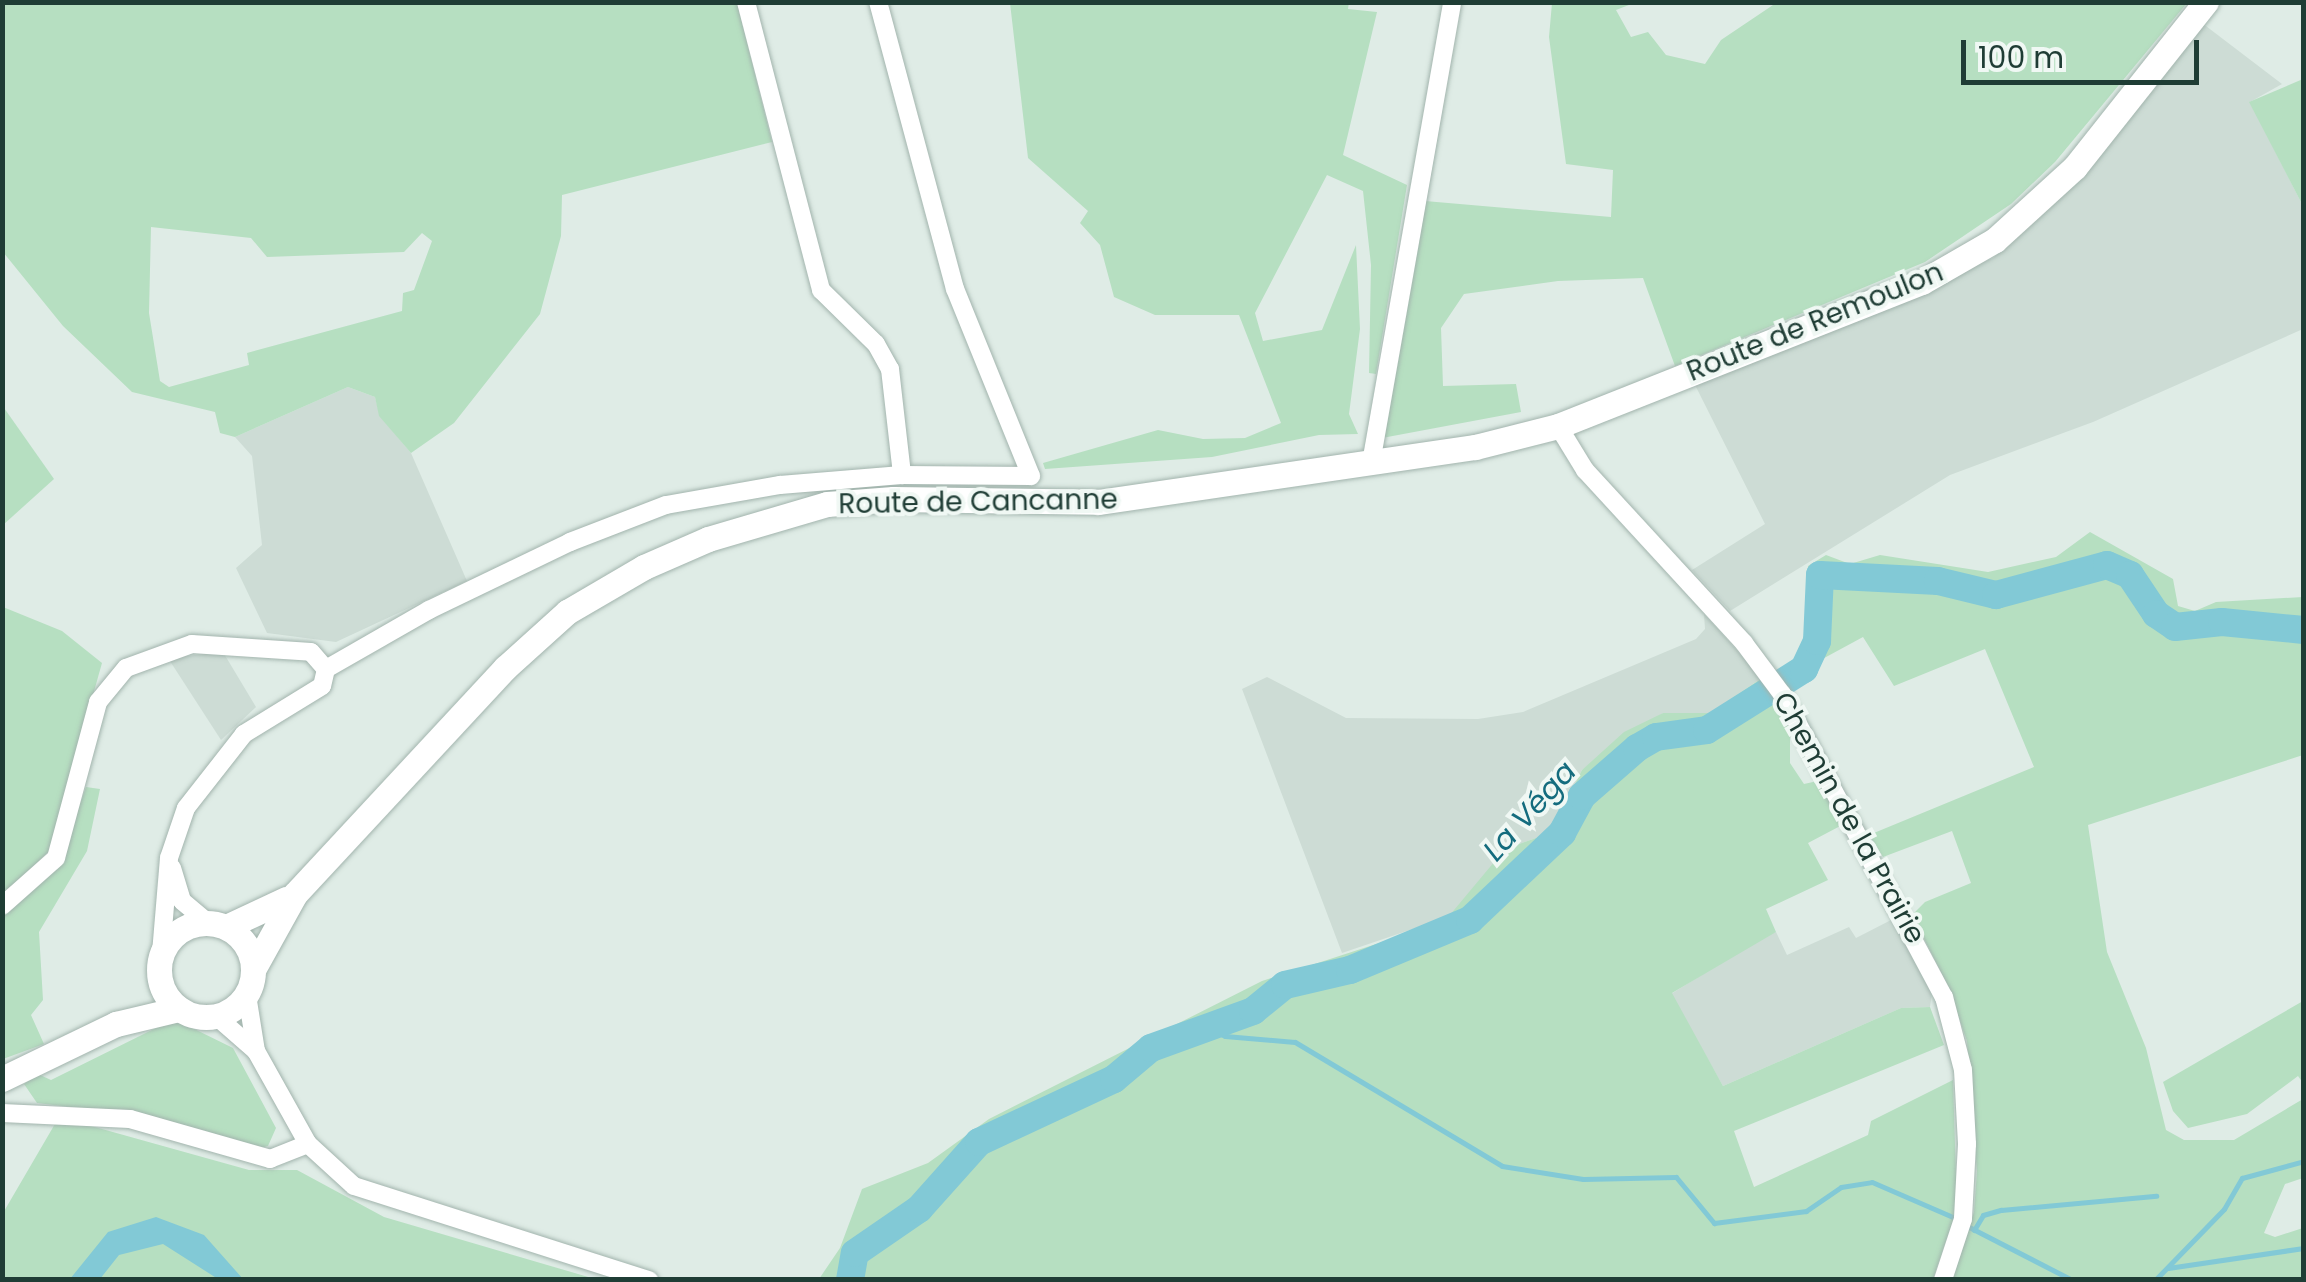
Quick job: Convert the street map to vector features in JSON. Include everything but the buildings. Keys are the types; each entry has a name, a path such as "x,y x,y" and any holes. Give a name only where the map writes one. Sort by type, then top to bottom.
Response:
{"main road":[{"name":"Route de Remoulon","path":"1558,426 1922,282 1995,240 2075,167 2206,2"},
{"name":"Route de Cancanne","path":"254,968 295,894 492,681 567,612 708,539 827,504 894,498 1098,502 1371,464 1558,426"},
{"name":"Route de Cancanne","path":"217,924 295,894"},
{"path":"2,1079 116,1024 178,1009 217,1017 248,995 254,968 241,937 217,924 171,938 160,964 116,1024"},
{"path":"160,964 178,1009"}],"street":[{"path":"746,2 821,290 876,344 890,369 902,476"},
{"path":"160,964 169,858 186,808 212,769 244,734 318,690 326,670 406,621 645,512 744,490 902,476 1031,476 1025,448 954,289 878,2"},
{"path":"1371,464 1452,2"},
{"name":"Chemin de la Prairie","path":"1558,426 1577,461 1782,694 1914,934 1952,1021 1963,1070 1967,1180 1964,1219 1943,1280"},
{"path":"2,906 56,858 94,715 126,668 192,644 300,648 326,670"},
{"path":"169,858 182,900 217,924"},
{"path":"248,995 256,1051"},
{"path":"217,1017 256,1051 308,1144 338,1176 370,1194 649,1280"},
{"path":"2,1113 130,1119 270,1160 308,1144"}],"shaded area":[{"path":"2202,23 2282,84 2250,102 2303,206 2303,329 2093,422 1950,475 1730,611 1692,570 1765,524 1694,383 1993,258 2087,172"},
{"path":"348,387 375,397 380,416 411,453 467,581 336,642 267,633 236,568 262,545 252,456 235,437"},
{"path":"1704,614 1762,678 1710,713 1663,713 1582,770 1550,833 1505,849 1457,914 1342,953 1242,689 1267,677 1346,718 1478,719 1523,712 1696,639 1705,629"},
{"path":"223,652 256,707 221,740 168,658"},
{"path":"1895,918 1932,992 1930,1007 1901,1008 1723,1086 1671,994 1766,935 1776,932 1787,955 1849,927 1856,938"}],"green space":[{"path":"1349,2 1348,9 1377,12 1343,155 1407,185 1376,374 1369,373 1371,265 1363,191 1327,175 1255,313 1263,341 1322,330 1356,245 1360,329 1349,414 1358,434 1319,435 1212,457 1045,469 1043,463 1158,430 1203,439 1245,438 1281,423 1239,315 1155,315 1114,297 1100,245 1080,223 1088,211 1028,158 1010,3"},
{"path":"2,3 737,3 772,142 562,195 561,236 540,314 454,423 411,453 379,416 375,397 348,387 235,437 220,433 215,412 132,392 63,326 3,252","holes":["151,227 251,238 267,257 404,252 422,233 432,241 414,290 403,293 402,311 247,353 249,365 169,387 160,381 149,313"]},
{"path":"1552,3 1634,3 1616,10 1631,37 1648,32 1666,55 1705,64 1721,40 1776,3 2187,3 2055,162 2011,204 1925,262 1675,366 1643,278 1558,281 1464,294 1441,328 1443,386 1516,384 1521,412 1382,438 1425,201 1611,217 1613,170 1566,164 1549,37"},
{"path":"2304,79 2303,206 2249,102"},
{"path":"2,405 54,479 3,525 2,525"},
{"path":"2090,532 2173,579 2178,606 2195,611 2216,602 2303,597 2303,755 2088,825 2107,952 2146,1048 2166,1130 2184,1140 2234,1140 2303,1099 2303,1178 2285,1184 2264,1233 2275,1237 2303,1228 2303,1279 1951,1279 1974,1212 1977,1171 1967,1041 1947,984 1912,915 1925,902 1971,883 1952,831 1883,857 1869,835 2034,767 1985,649 1894,686 1863,637 1815,663 1824,644 1826,600 1806,594 1808,566 1826,555 1850,564 1880,555 1988,572 2056,557"},
{"path":"3,607 62,631 102,663 49,851 3,896"},
{"path":"1762,678 1790,721 1790,763 1804,784 1822,780 1844,824 1808,843 1828,880 1766,909 1776,932 1672,993 1723,1086 1901,1008 1930,1007 1944,1045 1734,1131 1754,1187 1868,1135 1871,1121 1953,1080 1957,1209 1933,1279 819,1279 840,1248 862,1189 928,1163 989,1119 1262,981 1444,922 1505,849 1550,833 1582,770 1624,732 1663,713 1710,713"},
{"path":"86,787 100,789 87,851 39,932 43,1000 31,1015 44,1044 3,1059 3,914 57,869"},
{"path":"2303,1001 2303,1083 2298,1076 2247,1114 2188,1128 2173,1111 2163,1082"},
{"path":"174,1019 233,1048 276,1128 268,1146 256,1149 128,1114 37,1103 24,1084 38,1074 51,1080"},
{"path":"59,1117 249,1170 297,1170 384,1217 595,1279 3,1279 3,1213"}],"water":[{"path":"156,1217 204,1235 243,1279 218,1279 163,1244 119,1255 100,1279 70,1279 108,1232"}],"waterway":[{"name":"La Véga","path":"850,1280 855,1253 919,1209 979,1142 1114,1079 1151,1048 1253,1011 1285,985 1350,970 1470,920 1562,833 1582,796 1637,748 1656,737 1707,730 1804,669 1817,641 1820,575 1938,581 1996,595 2107,565 2130,575 2156,614 2175,627 2222,622 2304,630"},
{"path":"1206,1027 1225,1036 1295,1042 1502,1166 1583,1179 1676,1177 1714,1223 1806,1211 1841,1187 1872,1182 1953,1217"},
{"path":"2155,1280 2224,1209 2242,1178 2304,1161"},
{"path":"1974,1230 1983,1215 2001,1210 2156,1196"},
{"path":"1969,1227 2072,1280"},
{"path":"2168,1268 2304,1248"}]}
